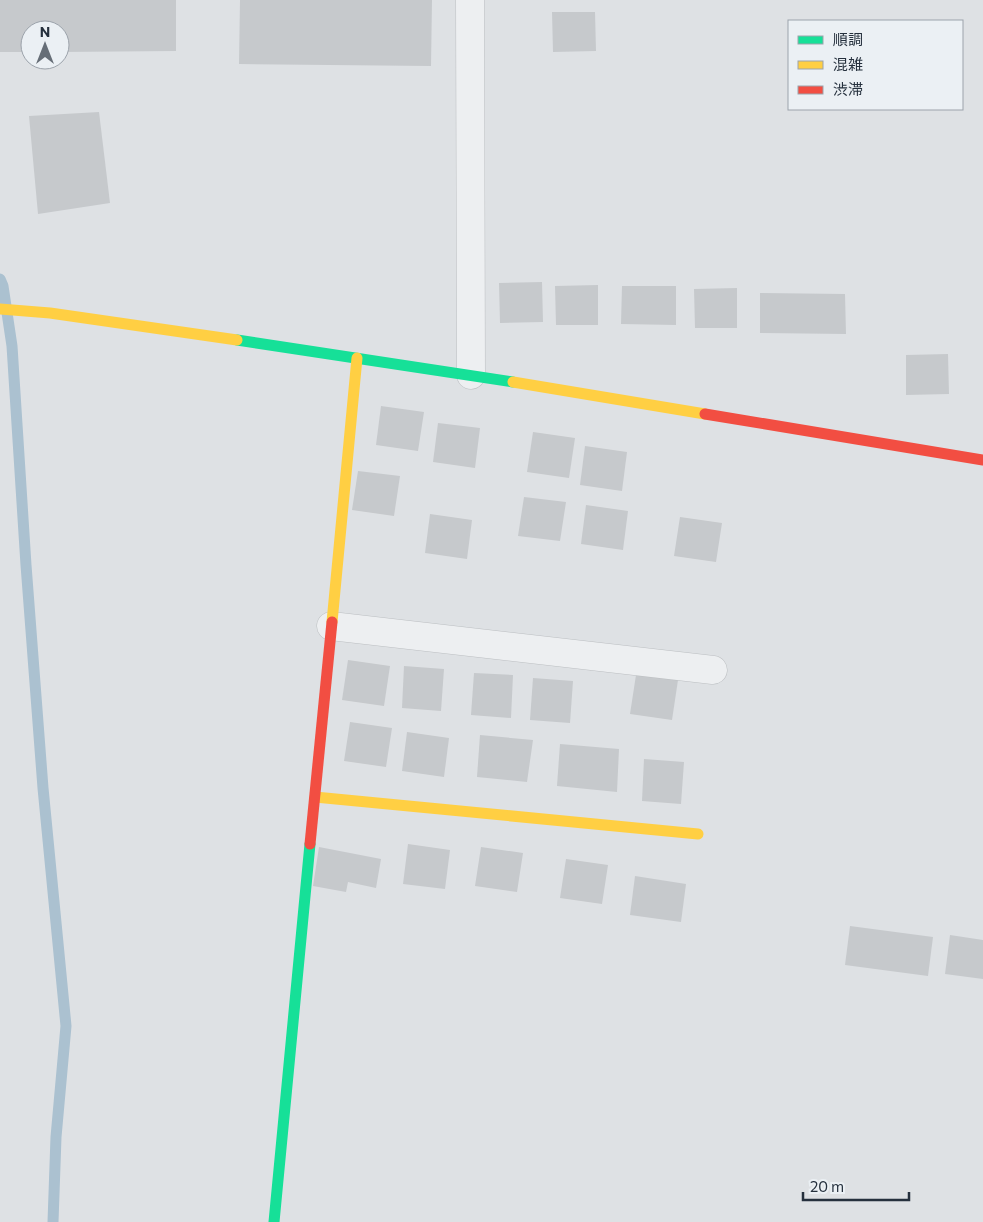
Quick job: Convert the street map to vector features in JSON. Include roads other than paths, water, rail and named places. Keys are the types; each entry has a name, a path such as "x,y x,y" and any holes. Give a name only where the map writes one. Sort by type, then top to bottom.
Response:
{"street":[{"path":"470,0 471,375"},
{"path":"0,309 31,311 471,375 983,460"},
{"path":"274,1222 356,358"},
{"path":"331,626 713,670"},
{"path":"314,797 698,834"}],"waterway":[{"path":"0,279 3,286 12,346 43,788 66,1026 56,1137 53,1222"}]}
